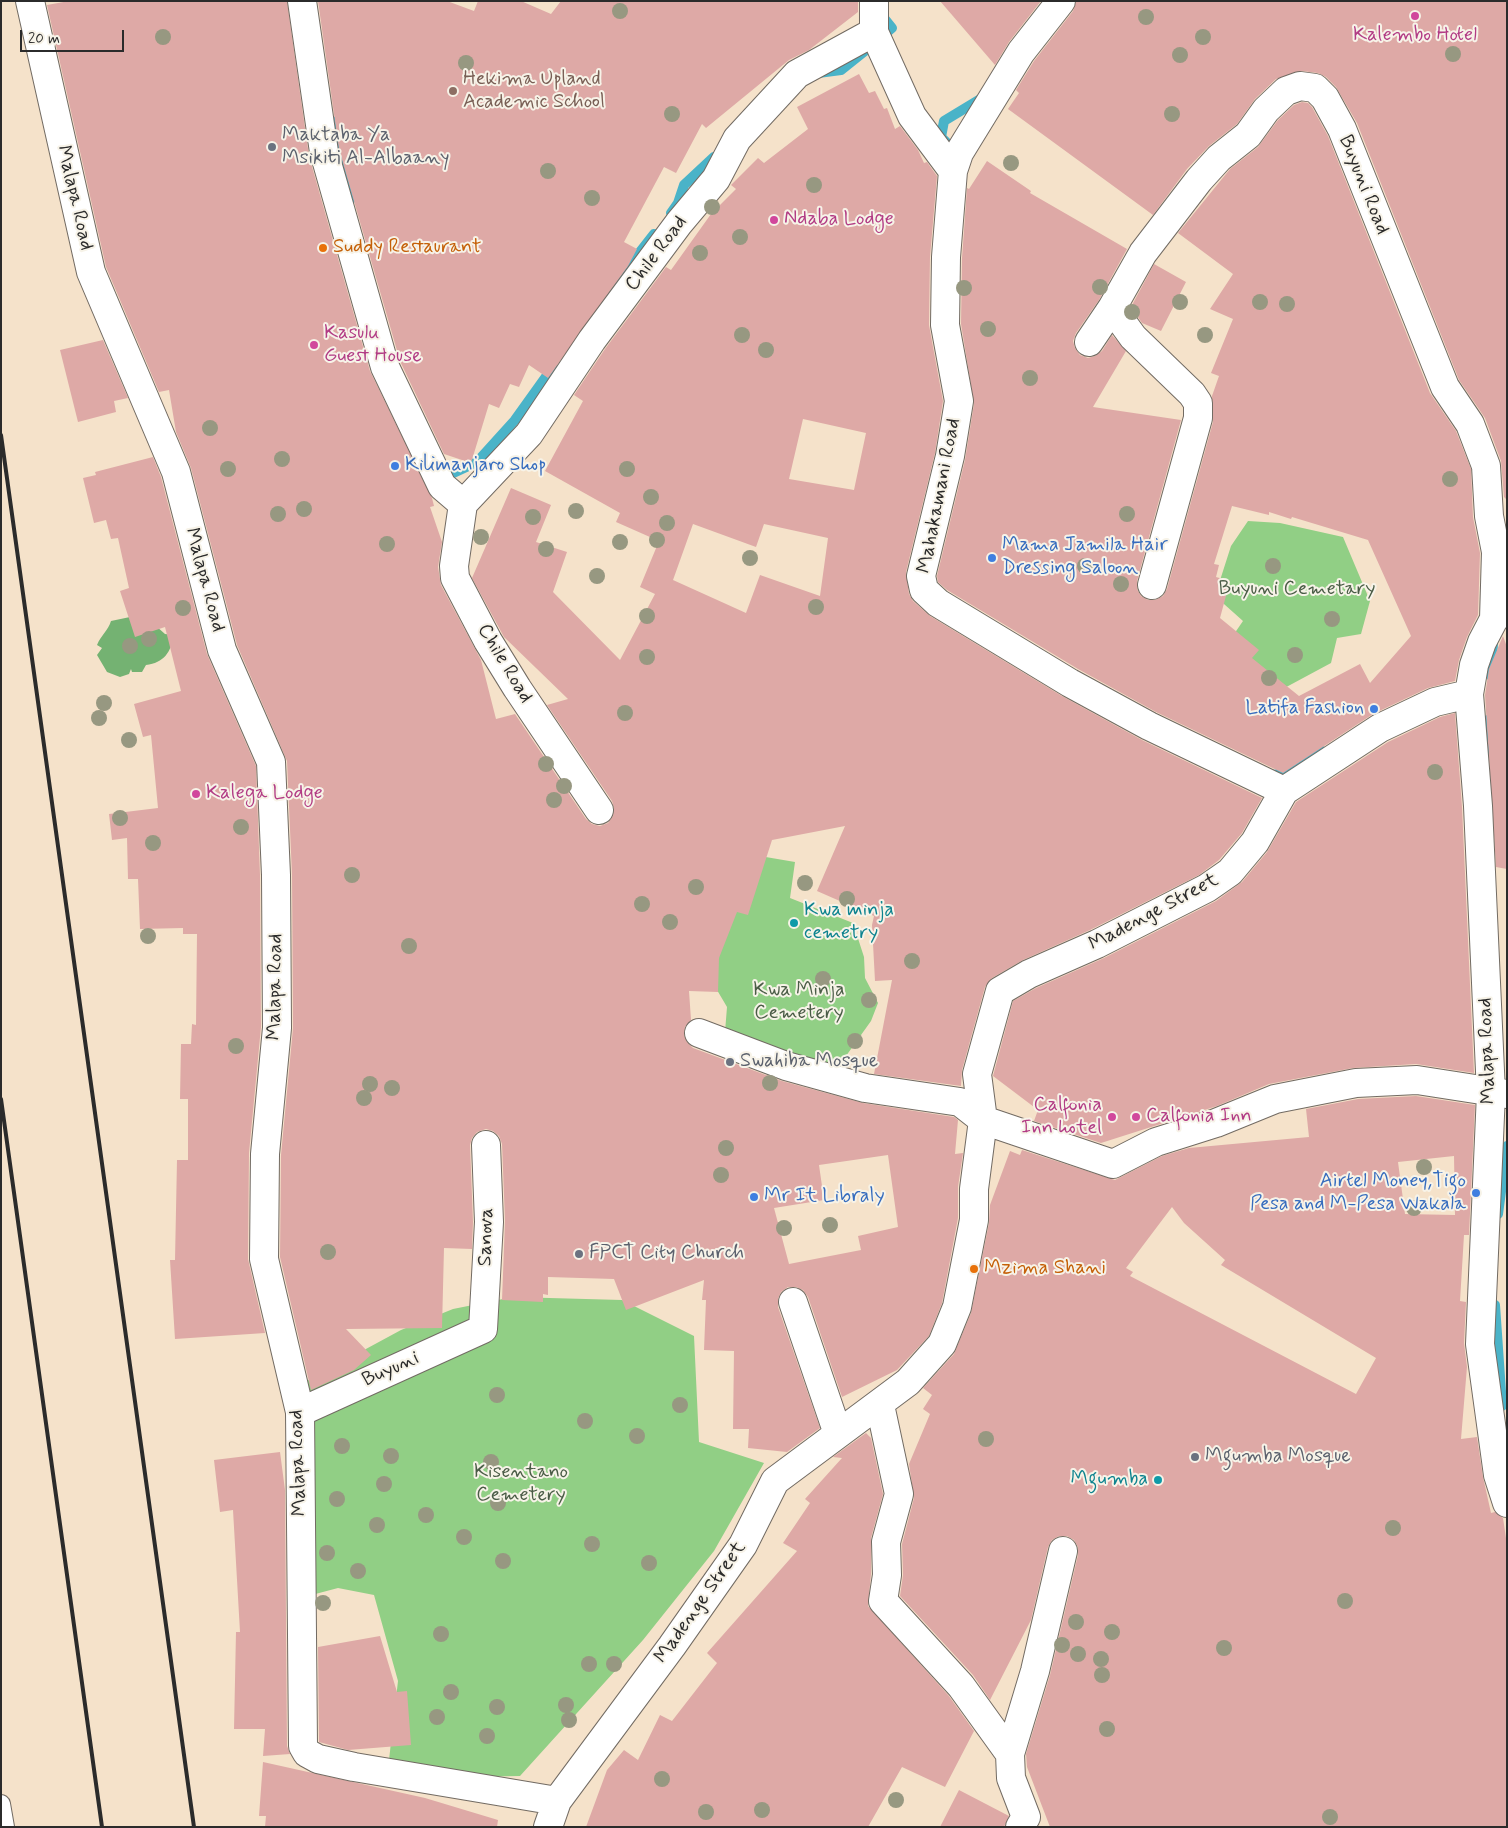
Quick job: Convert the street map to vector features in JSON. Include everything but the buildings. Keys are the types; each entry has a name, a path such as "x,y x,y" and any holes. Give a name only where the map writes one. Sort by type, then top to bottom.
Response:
{"street":[{"name":"Malapa Road","path":"30,1 91,272 176,472 222,650 270,762 276,875 277,1028 265,1154 264,1259 300,1412 303,1746 307,1753 318,1759 354,1767 557,1801"},
{"path":"302,1 324,152 386,367 442,486 463,504"},
{"path":"874,1 874,32 912,116 953,171"},
{"name":"Mahakamani Road","path":"1061,1 1021,52 959,153 953,171 946,257 945,325 959,401 950,456 923,562 921,576 924,590 938,603 1070,683 1149,726 1284,791"},
{"name":"Chile Road","path":"599,810 512,680 488,641 455,578 454,566 463,504 529,434 592,340 679,223 716,179 737,139 797,74 874,32"},
{"name":"Buyuni Road","path":"1089,342 1112,308 1143,253 1199,180 1219,158 1248,135 1266,110 1286,91 1300,86 1315,88 1325,98 1342,129 1395,267 1445,387 1470,424 1486,466 1488,516 1496,552 1500,614"},
{"path":"1112,308 1133,337 1192,394 1198,403 1198,418 1152,585"},
{"name":"Malapa Road","path":"1500,614 1482,642 1474,664 1469,694 1499,1093 1480,1344 1498,1475 1507,1503"},
{"name":"Madenge Street","path":"548,1827 557,1801 672,1646 743,1545 775,1480 880,1405 908,1382 942,1344 957,1307 974,1220 974,1189 983,1120 977,1074 1000,990 1029,974 1097,944 1207,888 1230,872 1255,842 1284,791 1380,728 1435,702 1469,694"},
{"path":"699,1033 786,1066 865,1088 960,1102 983,1120 1113,1164 1156,1142 1216,1123 1275,1098 1356,1083 1417,1080 1499,1093"},
{"name":"Sanova","path":"483,1329 489,1222 486,1144"},
{"path":"793,1302 838,1434"},
{"name":"Buyuni","path":"300,1412 483,1329"},
{"path":"880,1405 899,1494 886,1542 887,1575 883,1601 961,1686 1010,1754"},
{"path":"1026,1824 1012,1778 1010,1754 1035,1671 1063,1551"}],"lane":[{"path":"1,1804 4,1827"}],"green space":[{"name":"Buyuni Cemetary","path":"1248,521 1280,523 1343,537 1370,601 1361,634 1337,638 1331,663 1251,706 1232,637 1243,621 1215,596 1231,546"},
{"path":"130,617 156,626 165,634 174,635 166,656 158,662 146,665 142,672 132,672 131,669 129,674 120,677 107,672 97,655 102,648 97,645 111,621"},
{"name":"Kwa Minja Cemetery","path":"754,855 795,862 790,898 853,923 864,957 865,978 878,1003 871,1021 836,1070 725,1032 727,1007 707,973"},
{"name":"Kisentano Cemetery","path":"513,1297 622,1300 694,1336 699,1442 764,1463 714,1551 643,1640 520,1776 460,1777 389,1760 398,1681 374,1595 338,1588 304,1597 292,1389 401,1330 453,1309"}],"waterway":[{"path":"879,39 892,28 880,13"},
{"path":"818,73 841,70 866,50"},
{"path":"948,144 941,137 944,121 982,98"},
{"path":"332,121 351,199"},
{"path":"671,213 678,203 684,185 714,157 720,156"},
{"path":"600,303 654,234"},
{"path":"442,468 449,475 477,462 515,420 553,367"},
{"path":"1491,676 1493,643"},
{"path":"1486,753 1488,720"},
{"path":"1267,774 1276,775 1322,751"},
{"path":"1498,1214 1507,1146"},
{"path":"1495,1305 1502,1406"}],"railway":[{"path":"1,435 194,1827"},
{"path":"1,1099 102,1827"}],"place":[{"name":"Kalembo Hotel","path":"1415,16"},
{"name":"Hekima Upland Academic School","path":"453,91"},
{"name":"Maktaba Ya Msikiti Al-Albaany","path":"272,147"},
{"name":"Ndaba Lodge","path":"774,220"},
{"name":"Suddy Restaurant","path":"323,248"},
{"name":"Kasulu Guest House","path":"314,345"},
{"name":"Kilimanjaro Shop","path":"395,466"},
{"name":"Mama Jamila Hair Dressing Saloon","path":"992,558"},
{"name":"Latifa Fashion","path":"1374,709"},
{"name":"Kalega Lodge","path":"196,794"},
{"name":"Kwa minja cemetry","path":"794,923"},
{"name":"Swahiba Mosque","path":"730,1062"},
{"name":"Calfonia Inn hotel","path":"1112,1117"},
{"name":"Calfonia Inn","path":"1136,1117"},
{"name":"Airtel Money,Tigo Pesa and M-Pesa Wakala","path":"1476,1193"},
{"name":"Mr It Libraly","path":"754,1197"},
{"name":"FPCT City Church","path":"579,1254"},
{"name":"Mzima Shani","path":"974,1269"},
{"name":"Mgumba Mosque","path":"1195,1457"},
{"name":"Mgumba","path":"1158,1480"}]}
